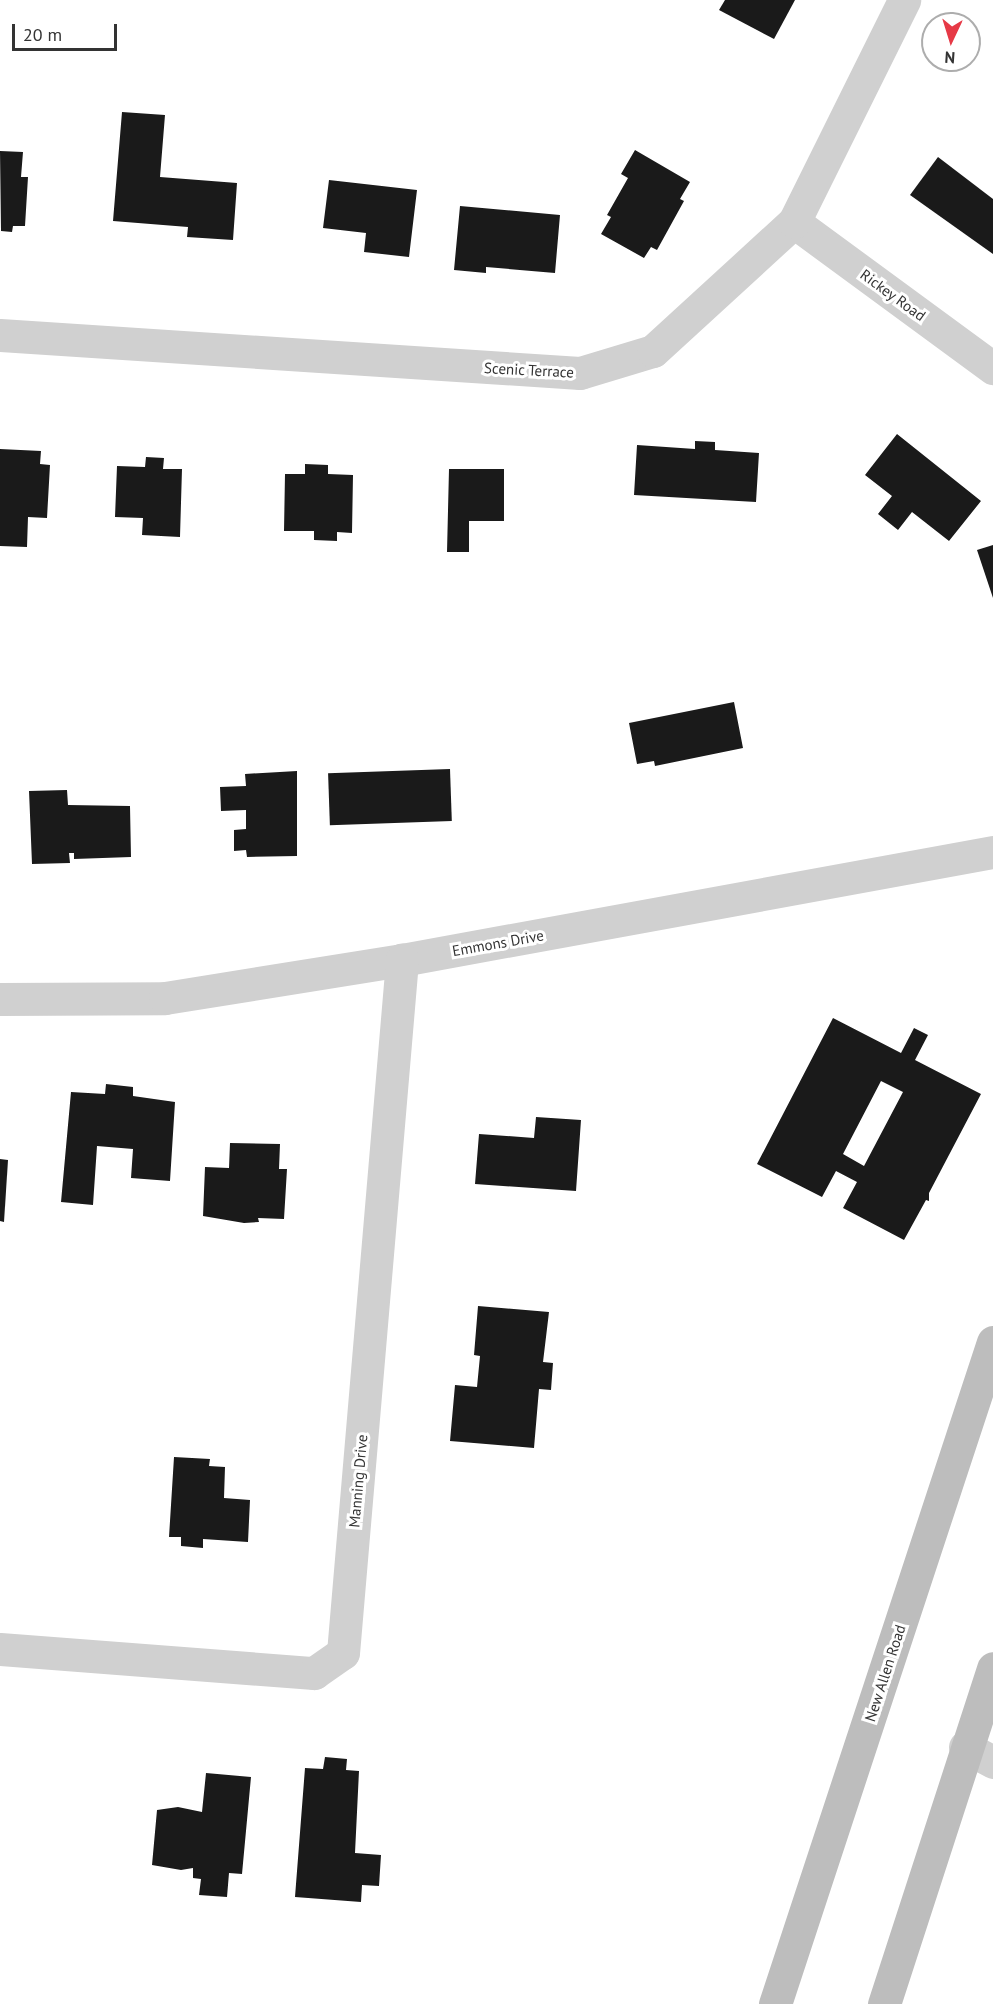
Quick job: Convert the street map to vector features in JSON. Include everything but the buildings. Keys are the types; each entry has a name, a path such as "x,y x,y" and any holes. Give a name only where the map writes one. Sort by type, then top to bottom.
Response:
{"main road":[{"name":"New Allen Road","path":"775,2004 993,1342"},
{"path":"884,2004 979,1755 993,1668"}],"street":[{"name":"Scenic Terrace","path":"0,335 580,373 653,351 794,222 904,0"},
{"name":"Rickey Road","path":"794,222 993,368"},
{"name":"Emmons Drive","path":"0,999 165,998 402,960 993,852"},
{"name":"Manning Drive","path":"0,1649 314,1673 343,1653 402,960"}]}
